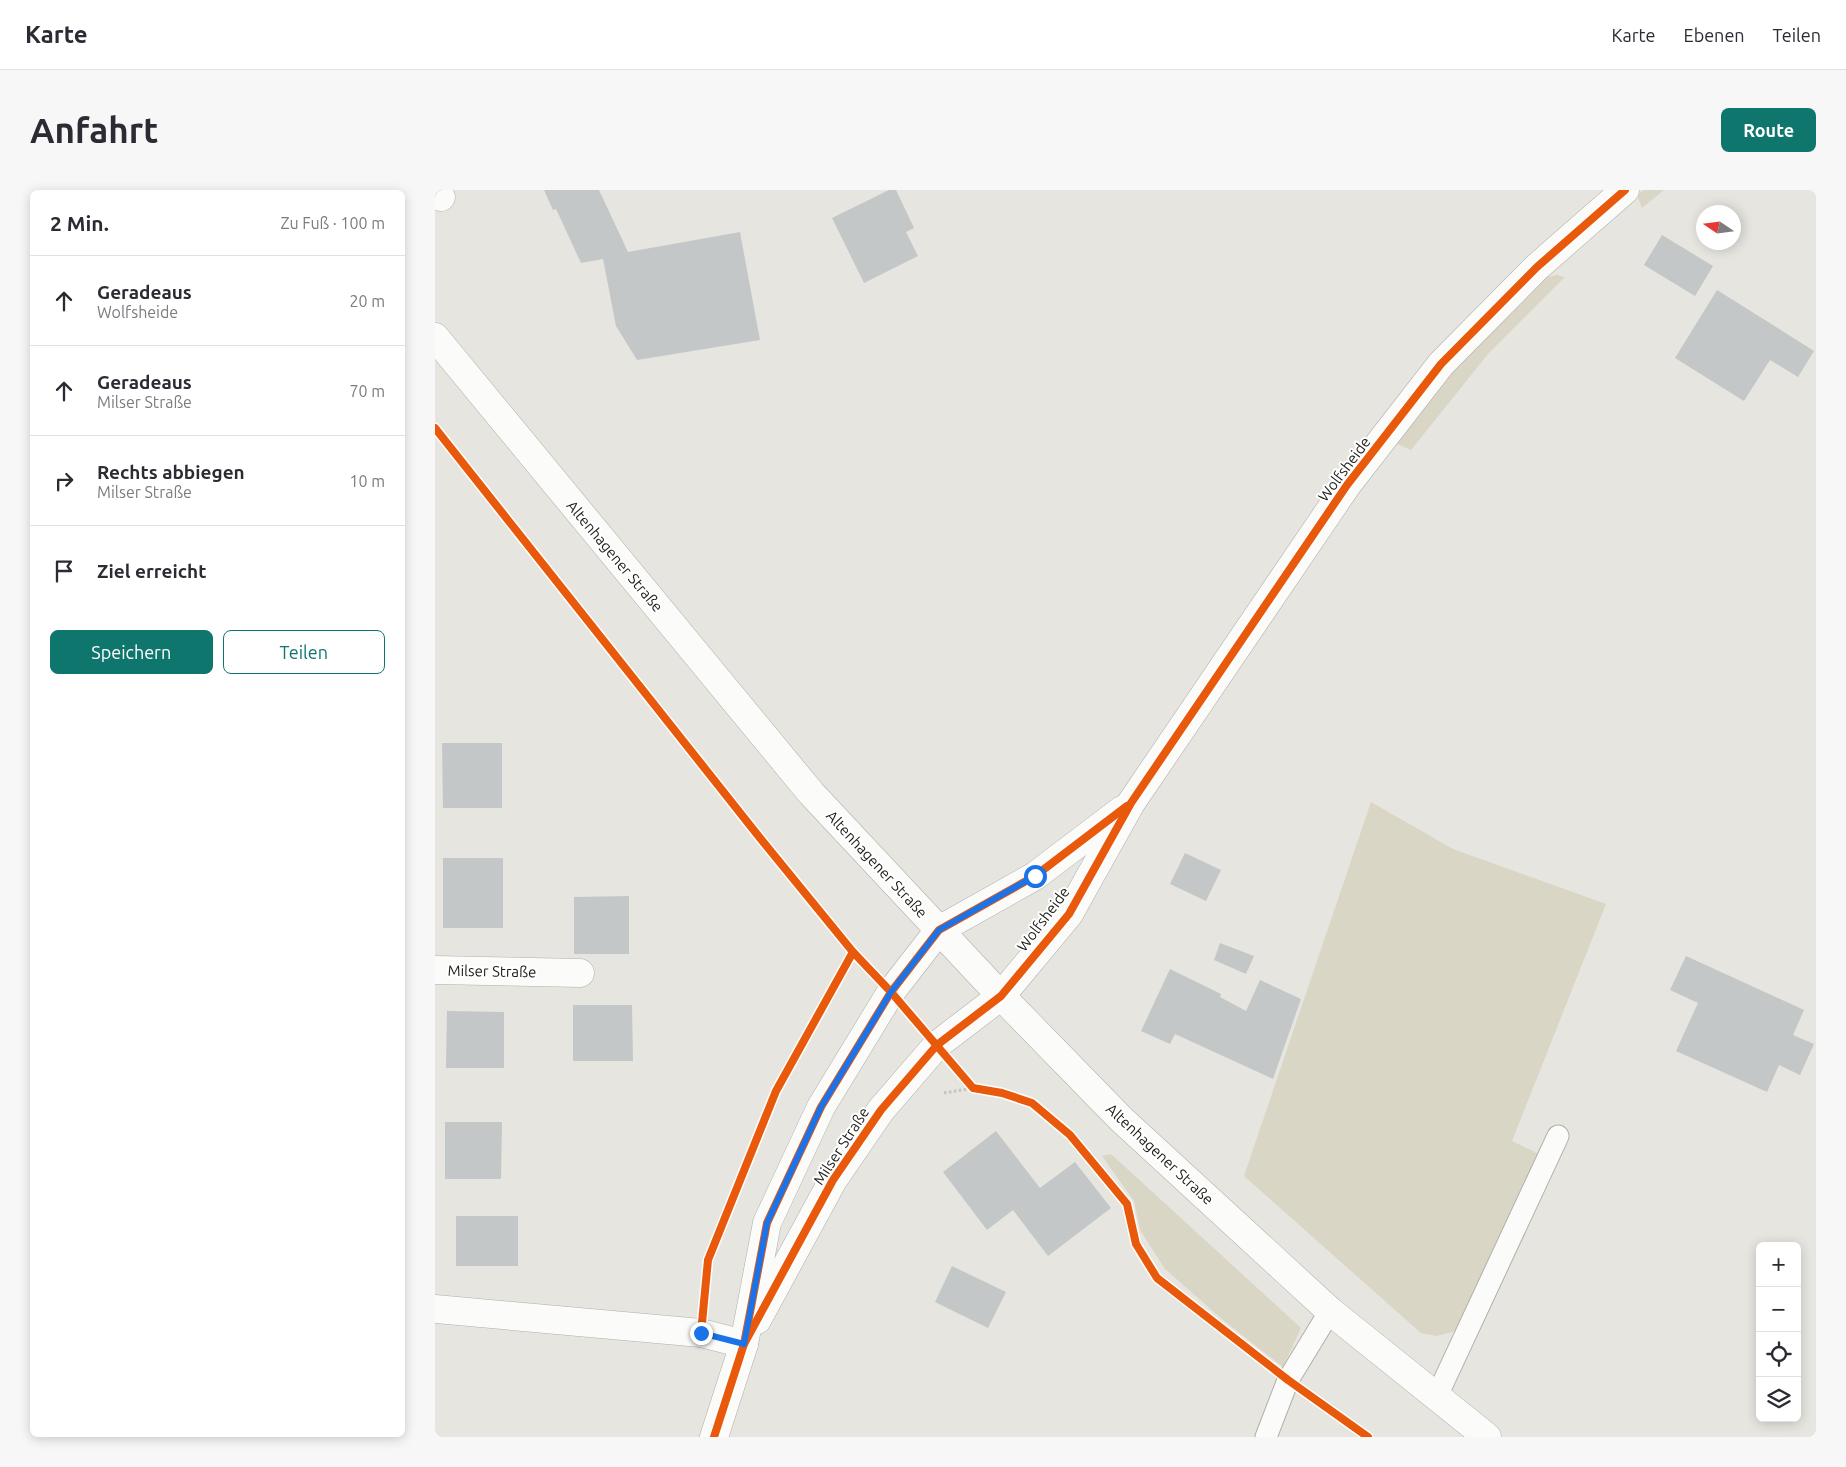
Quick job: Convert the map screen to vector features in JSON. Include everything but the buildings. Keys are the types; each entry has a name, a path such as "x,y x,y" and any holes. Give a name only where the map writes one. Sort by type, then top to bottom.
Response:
{"main road":[{"name":"Wolfsheide","path":"1001,996 1069,914 1131,803 1347,485 1441,364 1537,267 1625,190"},
{"name":"Altenhagener Straße","path":"435,337 811,794 1001,996 1121,1119 1330,1311 1436,1398 1487,1437"},
{"name":"Wolfsheide","path":"939,930 1035,876 1131,803"},
{"name":"Milser Straße","path":"714,1437 744,1344 767,1223 821,1107 891,992 939,930"},
{"name":"Milser Straße","path":"435,970 580,973"},
{"name":"Milser Straße","path":"744,1344 833,1180 881,1110 937,1045 1001,996"},
{"path":"435,1308 701,1333 744,1344"}],"lane":[{"path":"1436,1398 1558,1136"},
{"path":"1266,1437 1288,1380 1330,1311"}],"shaded area":[{"path":"1644,190 1664,190 1642,208 1637,195"},
{"path":"1557,275 1565,277 1488,354 1411,450 1395,443 1472,349 1543,278"},
{"path":"1371,802 1453,849 1606,904 1512,1141 1541,1155 1456,1331 1437,1336 1421,1333 1244,1176"},
{"path":"1111,1154 1301,1328 1283,1367 1223,1320 1165,1269 1140,1230 1134,1201 1102,1156"}],"cycle path":[{"path":"744,1344 833,1180 881,1110 937,1045 1001,996 1069,914 1131,803 1347,485 1441,364 1537,267 1625,190"},
{"path":"435,428 760,838 853,952 891,992 973,1088 1002,1093 1032,1103 1070,1135 1127,1204 1136,1244 1157,1278 1288,1380 1368,1437"},
{"path":"714,1437 744,1344 767,1223 821,1107 891,992 939,930 1035,876 1127,806"},
{"path":"701,1333 708,1260 776,1091 853,952"}],"route":[{"path":"701,1333 744,1344 767,1223 821,1107 891,992 939,930 1035,876"}]}
